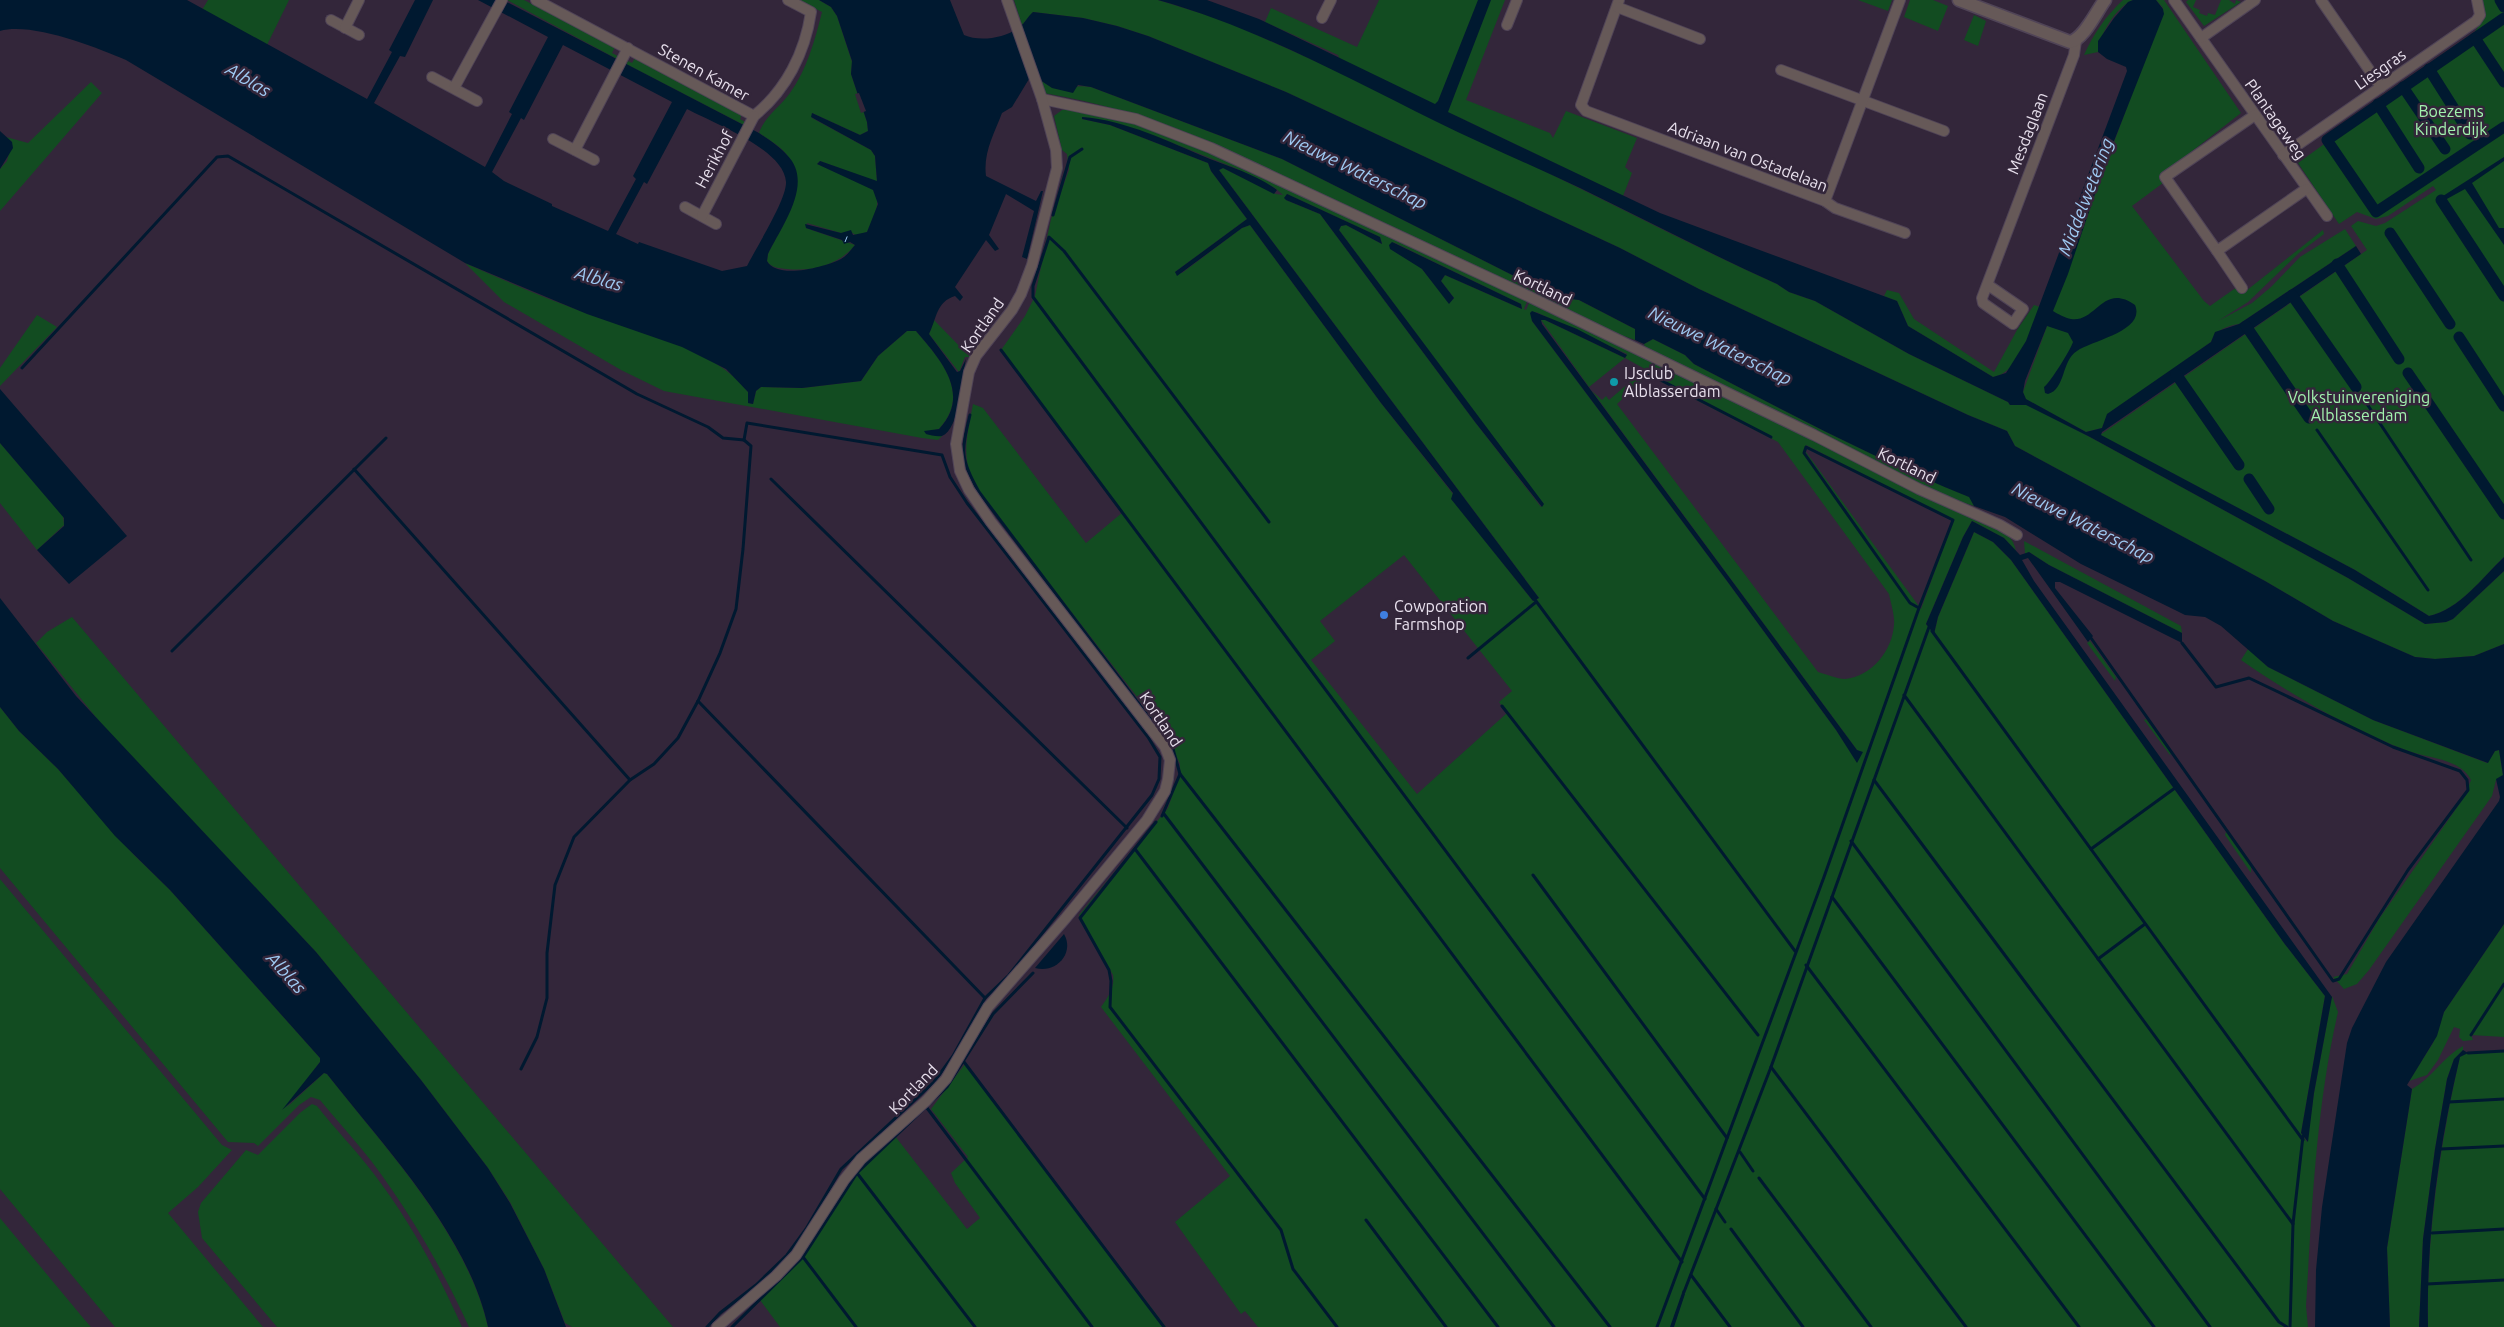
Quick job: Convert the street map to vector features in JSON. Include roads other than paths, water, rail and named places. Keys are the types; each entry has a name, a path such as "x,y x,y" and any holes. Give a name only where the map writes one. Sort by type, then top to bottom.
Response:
{"street":[{"path":"345,28 359,0"},
{"path":"454,88 502,0"},
{"name":"Stenen Kamer","path":"536,0 754,116 768,105 778,92 797,62 806,37 811,12 788,0"},
{"name":"Kortland","path":"717,1327 776,1276 796,1255 844,1180 861,1159 926,1101 946,1079 988,1007 1133,838 1153,812 1168,779 1170,760 1165,747 991,522 969,490 960,471 957,459 956,444 970,372 976,356 1012,310 1021,294 1032,264 1057,168 1056,150 1042,100 1007,0"},
{"path":"1322,18 1331,0"},
{"path":"1507,24 1516,0"},
{"path":"1825,201 1900,0"},
{"name":"Mesdaglaan","path":"1988,285 2074,55 2076,40 2081,36 2105,0"},
{"path":"2175,2 2201,38 2255,0"},
{"path":"2321,0 2381,87"},
{"name":"Liesgras","path":"2284,155 2476,21 2480,15 2476,0"},
{"path":"1963,1 2070,42 2076,40"},
{"path":"1618,3 1700,38"},
{"name":"Adriaan van Ostadelaan","path":"1618,3 1581,105 1586,111 1825,201 1834,208 1906,234"},
{"path":"330,20 360,35"},
{"name":"Plantageweg","path":"2201,38 2326,216"},
{"path":"574,150 628,48"},
{"path":"1781,70 1944,131"},
{"path":"432,77 477,101"},
{"name":"Kortland","path":"1042,100 1136,119 1252,166 1530,297 1805,430 1919,489 2000,525 2017,535"},
{"path":"2242,288 2165,177 2255,115"},
{"name":"Herikhof","path":"702,216 754,116"},
{"path":"553,139 594,160"},
{"path":"2217,251 2306,189"},
{"path":"685,207 716,224"}],"water":[{"path":"0,0 187,0 367,99 392,52 389,50 415,0 433,0 405,57 400,56 374,103 485,167 512,114 509,112 548,37 478,0 503,0 759,133 784,152 795,166 798,178 797,192 787,218 768,254 767,261 772,267 791,271 813,268 834,262 844,257 855,245 850,242 844,244 842,240 806,228 805,224 841,233 851,230 853,235 867,232 878,204 873,190 817,164 820,161 877,181 875,156 871,150 811,117 812,113 860,135 868,131 867,122 851,74 852,61 837,16 831,7 819,0 950,0 964,35 977,38 992,38 1014,31 1033,12 1083,18 1117,26 1148,36 1286,92 1620,248 1699,289 1968,415 2007,431 2015,446 2265,581 2333,621 2415,657 2435,659 2474,656 2504,644 2504,924 2444,1012 2437,1036 2407,1085 2412,1089 2387,1248 2390,1327 2315,1327 2316,1270 2322,1207 2347,1043 2352,1028 2386,962 2499,801 2500,797 2496,779 2503,775 2499,750 2495,751 2488,763 2373,720 2268,667 2221,626 2205,617 2185,615 2081,564 2005,517 1974,506 1969,497 1899,467 1830,434 1694,364 1685,355 1653,339 1644,344 1635,340 1635,329 1579,300 1556,297 1282,159 1091,87 1078,85 1073,93 1052,88 1040,80 1029,79 1012,107 1002,113 988,151 985,168 986,176 1036,201 1041,191 1043,191 1027,259 1022,257 1034,211 1006,194 989,235 999,249 995,251 986,240 955,287 963,297 960,301 955,296 949,299 944,302 938,311 929,334 957,372 960,371 966,359 959,401 953,423 948,431 942,436 938,436 926,434 924,431 939,429 948,416 953,403 953,390 943,365 916,331 907,331 878,356 861,381 802,388 761,387 756,391 753,404 748,403 748,392 726,369 682,347 587,314 465,263 126,60 81,43 46,33 13,29 0,31","holes":["563,45 672,102 633,176 636,179 608,231 552,206 552,204 504,181 492,172 521,118 524,120","687,109 746,138 761,148 782,170 786,182 782,200 747,266 722,271 639,242 638,244 616,234 644,182 647,184"]},
{"name":"Middelwetering","path":"1158,0 1207,0 1259,19 1435,104 1438,101 1478,0 1491,0 1448,112 1660,213 1897,301 1908,326 1993,377 2006,373 2026,341 2127,71 2126,67 2107,59 2098,52 2098,41 2128,2 2133,0 2156,0 2163,9 2164,14 2105,164 2068,274 2053,311 2071,319 2080,319 2107,300 2115,298 2124,299 2135,305 2136,314 2133,322 2126,328 2077,351 2068,361 2058,387 2048,394 2045,393 2044,387 2060,366 2073,342 2068,333 2047,326 2025,381 2023,392 2026,399 2086,432 2102,428 2107,414 2211,342 2215,332 2239,324 2356,246 2361,254 2102,432 2101,435 2355,570 2429,616 2440,613 2460,600 2504,557 2504,571 2453,619 2446,622 2425,624 2348,578 2090,437 2026,405 2010,405 2008,402 1909,354 1815,301 1789,292 1777,284 1580,188 1453,130 1300,54 1230,24"},
{"path":"1082,117 1115,122 1131,127 1253,176 1277,190 1274,194 1223,168 1219,170 1539,598 1533,601 1451,499 1453,493 1381,403 1250,225 1242,228 1177,276 1175,272 1247,219 1211,171 1208,163 1110,125 1082,119"},
{"path":"0,131 12,142 13,148 0,169"},
{"path":"2504,157 2504,161 2472,183 2499,228 2504,228 2504,245 2465,189 2445,200 2443,196"},
{"path":"1287,194 1380,237 1382,244 1346,225 1341,226 1339,230 1544,504 1542,507 1475,422 1320,214 1286,200 1284,198"},
{"path":"1392,242 1521,304 1522,309 1445,275 1441,281 1454,298 1449,304 1422,269 1390,249 1389,245"},
{"path":"1532,311 1577,329 1627,355 1625,358 1545,320 1541,320 1542,324 1857,750 1863,752 1857,763 1836,730 1727,581 1532,321 1530,313"},
{"path":"0,389 127,536 69,584 37,550 64,526 64,518 0,443"},
{"path":"1972,521 2004,538 2020,555 2029,552 2049,565 2182,633 2182,643 2060,582 2055,582 2055,588 2093,636 2088,642 2028,558 2022,560 2034,581 2332,997 2314,1093 2308,1142 2301,1133 2325,996 2284,943 2011,560 1993,542 1974,532 1938,617 1934,634 1926,624 1963,537"},
{"name":"Alblas","path":"0,598 76,696 316,952 421,1080 488,1168 510,1203 544,1269 566,1327 488,1327 478,1292 462,1258 443,1225 398,1162 327,1074 324,1073 282,1110 320,1062 320,1058 170,890 115,836 58,769 19,731 0,707"},
{"path":"1064,934 1067,948 1062,960 1050,968 1035,968"},
{"path":"2463,1050 2468,1053 2460,1057 2435,1191 2429,1259 2428,1327 2419,1327 2423,1239 2435,1149 2447,1079 2454,1059"},
{"path":"1683,1290 1685,1294 1674,1327 1670,1327"}],"waterway":[{"path":"2500,0 2504,7"},
{"path":"2504,18 2327,140 2376,212 2504,127"},
{"path":"2475,38 2504,82"},
{"path":"2429,69 2470,134"},
{"path":"2403,87 2445,149"},
{"path":"2378,104 2419,168"},
{"path":"1053,215 1070,157 1082,149"},
{"path":"22,368 217,157 228,156 637,394 708,427 723,438 744,440 751,446 736,609 720,653 698,701 678,738 654,764 630,780 574,837 555,885 547,953 547,998 537,1037 521,1069"},
{"path":"2441,200 2504,296"},
{"path":"2390,233 2450,324"},
{"path":"1269,522 1064,251 1049,237 1033,286 1033,297 1705,1199"},
{"path":"2337,264 2399,359"},
{"path":"2292,295 2356,387"},
{"path":"2246,326 2309,418"},
{"path":"2459,337 2504,406"},
{"path":"1001,350 1682,1262"},
{"path":"1647,373 1771,437"},
{"path":"2408,373 2504,514"},
{"path":"2176,374 2239,465"},
{"path":"2363,398 2471,560"},
{"path":"970,415 965,438 964,455 968,471 979,492 1173,749 1180,774 1162,816"},
{"path":"707,1327 720,1313 756,1285 787,1255 806,1229 841,1169 934,1082 953,1056 985,998 1009,975 1152,795 1159,779 1160,757 1148,737 967,503 950,477 942,455 747,423 744,440"},
{"path":"2317,430 2428,590"},
{"path":"172,651 386,438"},
{"path":"1657,1327 1824,877 1919,608 1953,520 1806,447 1804,453 1910,603 1919,608"},
{"path":"354,469 630,780"},
{"path":"771,479 1127,828"},
{"path":"2249,479 2269,509"},
{"path":"1533,597 1795,951"},
{"path":"1468,658 1536,602"},
{"path":"1684,1292 1771,1067 1929,627"},
{"path":"1932,631 2303,1140"},
{"path":"2091,638 2333,981 2339,979 2408,870 2468,790 2467,780 2460,771 2393,747 2249,678 2216,687 2182,643"},
{"path":"1904,695 2293,1224"},
{"path":"698,701 985,998"},
{"path":"1502,706 1758,1035"},
{"path":"1180,774 1610,1327"},
{"path":"1874,780 2279,1322 2287,1327"},
{"path":"2091,849 2175,788"},
{"path":"1164,814 1554,1327"},
{"path":"1156,822 1080,918 1109,970 1111,981 1110,1007 1281,1230 1293,1269 1337,1327"},
{"path":"1851,841 2210,1327"},
{"path":"1135,849 1498,1327"},
{"path":"1533,875 1727,1138"},
{"path":"1832,897 2154,1327"},
{"path":"2098,959 2145,924"},
{"path":"1806,965 2079,1327"},
{"path":"732,1327 803,1257 857,1173 947,1087 993,1014 1033,973"},
{"path":"2471,1035 2504,984"},
{"path":"2468,1053 2504,1051"},
{"path":"964,1062 1164,1327"},
{"path":"1771,1067 1966,1327"},
{"path":"2449,1102 2504,1099"},
{"path":"927,1108 1092,1327"},
{"path":"2290,1327 2293,1224 2303,1136"},
{"path":"2441,1149 2504,1146"},
{"path":"1740,1152 1753,1171"},
{"path":"857,1173 975,1327"},
{"path":"1759,1178 1871,1327"},
{"path":"1716,1209 1725,1222"},
{"path":"1366,1220 1446,1327"},
{"path":"1731,1229 1803,1327"},
{"path":"2432,1233 2504,1229"},
{"path":"803,1257 856,1327"},
{"path":"1691,1275 1730,1327"},
{"path":"2427,1284 2504,1280"}],"place":[{"name":"IJsclub Alblasserdam","path":"1614,382"},
{"name":"Cowporation Farmshop","path":"1384,615"}],"park label":[{"name":"Boezems Kinderdijk","path":"2451,120"},
{"name":"Volkstuinvereniging Alblasserdam","path":"2359,406"}],"water label":[{"name":"Nieuwe Waterschap","path":"1355,170"},
{"name":"Nieuwe Waterschap","path":"1720,346"},
{"name":"Nieuwe Waterschap","path":"2083,523"}]}
